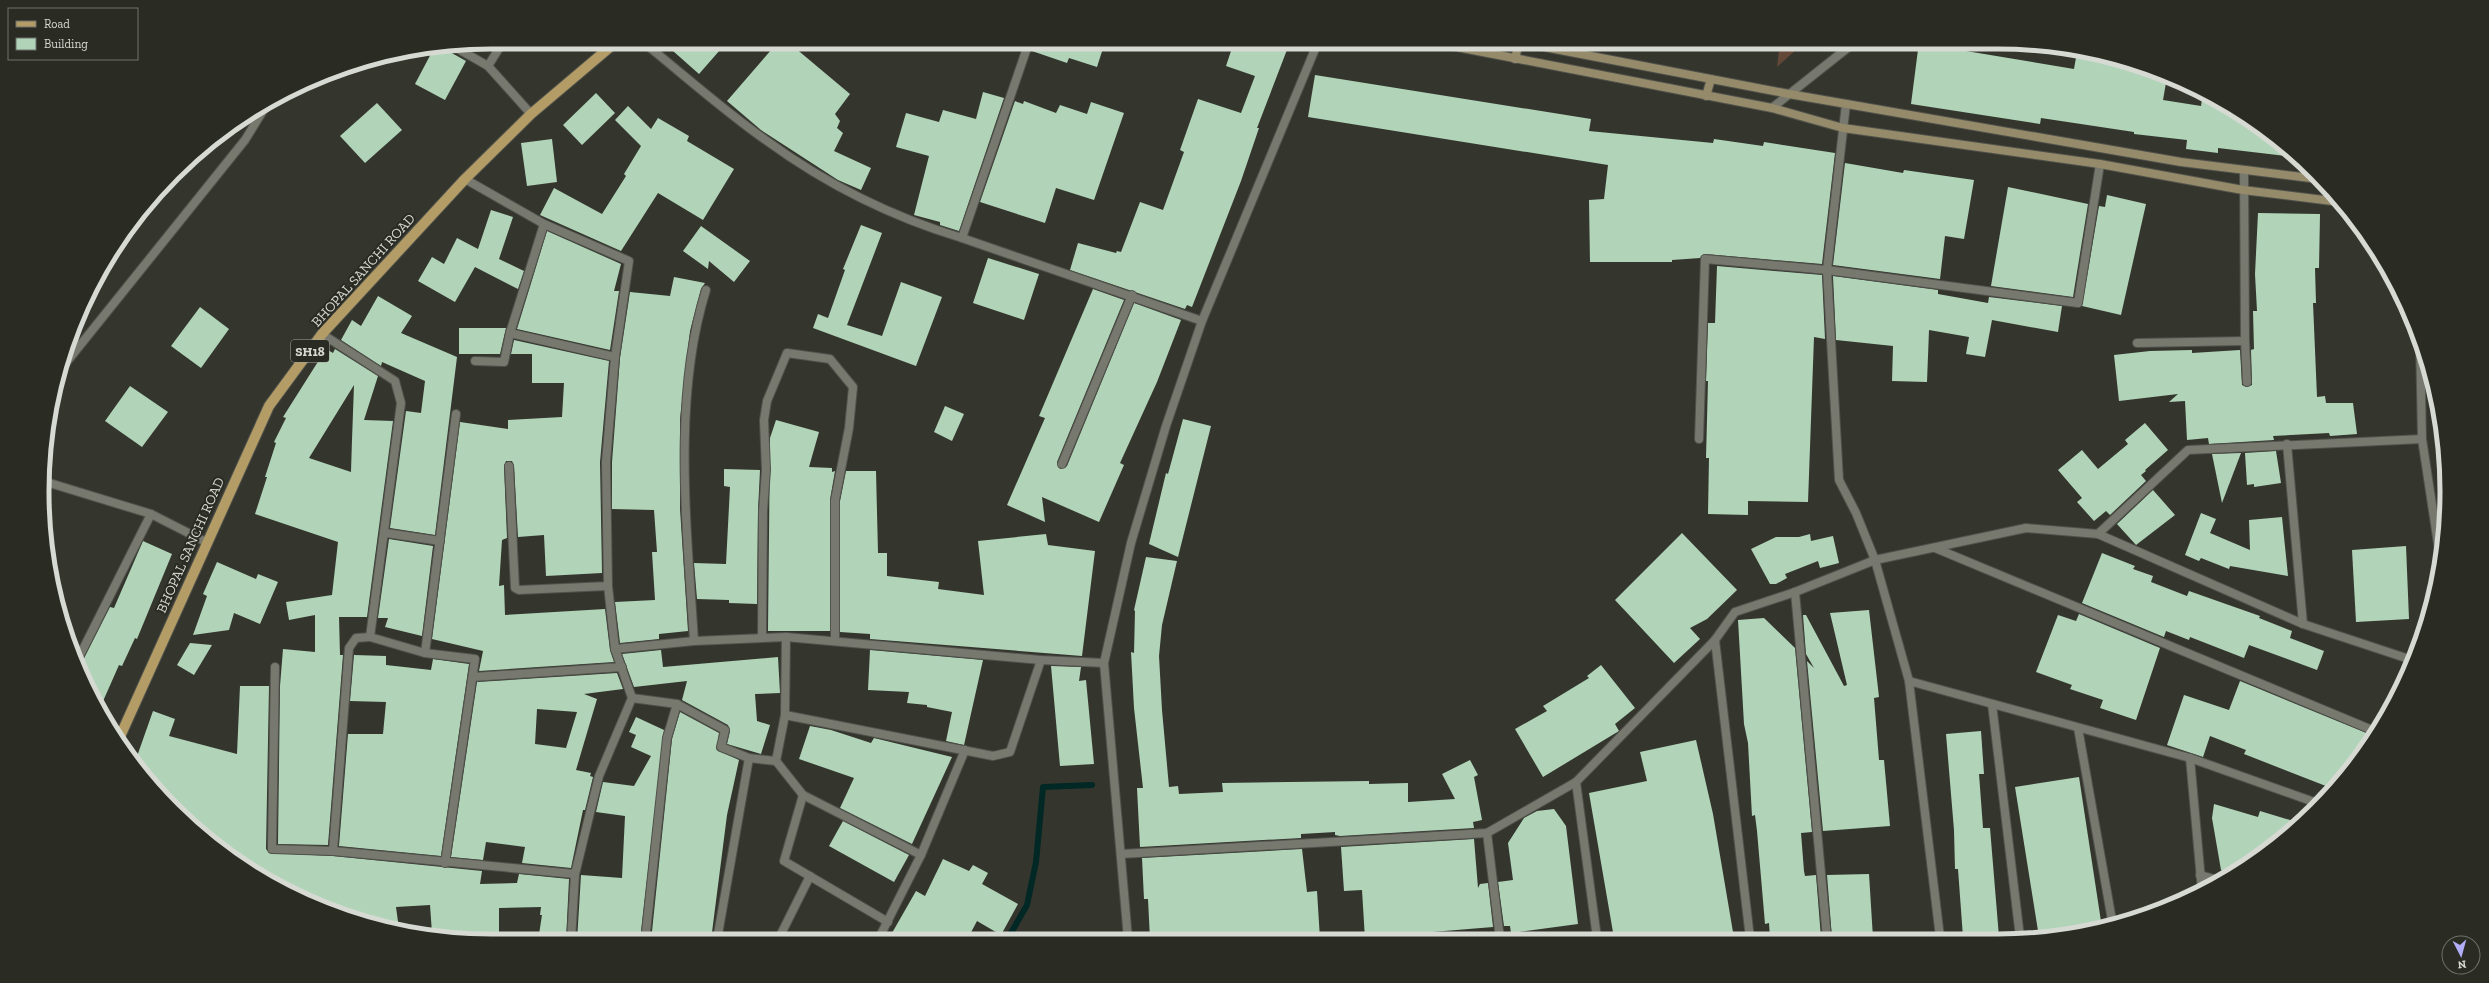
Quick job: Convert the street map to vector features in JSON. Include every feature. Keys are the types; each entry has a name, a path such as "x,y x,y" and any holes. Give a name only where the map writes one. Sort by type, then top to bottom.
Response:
{"main road":[{"name":"BHOPAL SANCHI ROAD","path":"121,733 206,542 269,406 322,334 465,179 531,114 608,49"},
{"path":"1466,49 1772,108 1844,128 2100,164 2179,176 2244,190 2331,201"},
{"path":"1515,59 1517,49"},
{"path":"1555,49 1789,94 2181,162 2309,178"},
{"path":"1706,96 1711,79"}],"street":[{"path":"488,66 499,49"},
{"path":"652,49 767,142 847,192 928,228 1132,295 1202,321"},
{"path":"962,238 1027,49"},
{"path":"1128,934 1104,663 1131,543 1166,426 1202,321 1315,49"},
{"path":"1772,108 1846,49"},
{"path":"460,50 488,66 531,114"},
{"path":"1846,104 1827,270 1839,480 1856,513 1875,560 1909,681 1940,934"},
{"path":"69,359 245,140 261,114"},
{"path":"1699,439 1705,259 1827,270 2078,303 2100,164"},
{"path":"2244,170 2245,341 2247,382"},
{"path":"465,179 544,224 629,261 615,357 606,462 608,586 615,649 632,698 599,776 575,874 571,934"},
{"path":"475,361 504,362 510,333 544,224"},
{"path":"694,641 688,541 685,406 690,367 706,290"},
{"path":"1062,464 1132,295"},
{"path":"510,333 615,357"},
{"path":"322,334 386,373 395,381 401,403 386,533 370,637"},
{"path":"2138,343 2245,341"},
{"path":"762,638 763,511 766,470 764,420 767,401 787,354 830,359 853,387 850,428 835,500 835,641"},
{"path":"2420,361 2422,439 2437,538"},
{"path":"425,653 456,414"},
{"path":"2098,534 2188,450 2287,444 2422,439"},
{"path":"2287,444 2303,624"},
{"path":"509,466 515,588 519,590 608,586"},
{"path":"49,483 151,514 206,542"},
{"path":"80,654 151,514"},
{"path":"1121,854 1487,833 1576,782 1715,640 1735,612 1795,592 1875,560 2026,528 2098,534 2303,624 2407,658"},
{"path":"386,533 440,541"},
{"path":"1935,548 2370,729"},
{"path":"1795,592 1827,934"},
{"path":"333,851 349,648 356,638 370,637 425,653 475,659 445,863"},
{"path":"615,649 694,641 786,637 1041,660 1104,663"},
{"path":"776,761 785,715 786,637"},
{"path":"1715,640 1750,934"},
{"path":"785,715 993,756 1010,752 1041,660"},
{"path":"275,667 270,846 274,850 333,851 445,863 575,874"},
{"path":"473,676 622,667"},
{"path":"1909,681 2190,758 2312,801"},
{"path":"632,698 677,704 726,730 721,747 749,758 776,761 803,795 921,855"},
{"path":"646,934 667,738 677,704"},
{"path":"1992,704 2020,933"},
{"path":"2078,728 2112,919"},
{"path":"881,934 921,855 965,750"},
{"path":"718,934 749,758"},
{"path":"2190,758 2201,884"},
{"path":"1576,782 1596,934"},
{"path":"803,795 784,861 888,922"},
{"path":"1487,833 1500,934"},
{"path":"2200,875 2212,878"},
{"path":"781,934 810,876"}],"shaded area":[{"path":"1779,49 1797,49 1777,67"}],"building":[{"path":"675,49 721,49 699,74 673,51"},
{"path":"772,49 796,49 850,94 835,114 840,121 837,128 843,133 834,151 871,168 861,190 838,180 761,130 727,101"},
{"path":"1032,49 1103,49 1097,67 1069,58 1067,63 1032,51"},
{"path":"1232,49 1287,49 1257,128 1259,128 1241,181 1192,307 1187,305 1185,309 1070,270 1078,243 1116,253 1117,251 1121,252 1140,202 1163,210 1184,152 1180,150 1198,99 1241,113 1255,76 1226,66"},
{"path":"1918,49 1960,49 2074,69 2076,57 2112,64 2140,72 2166,83 2163,100 2201,106 2202,100 2219,108 2267,140 2285,156 2218,148 2218,153 2186,149 2187,140 2134,134 2134,132 2041,118 2040,124 1911,104"},
{"path":"449,51 466,61 445,100 415,84 431,54"},
{"path":"1315,75 1591,119 1589,131 1713,143 1714,139 1763,146 1764,142 1835,153 1822,264 1705,254 1700,258 1672,260 1672,262 1590,262 1589,200 1604,199 1608,165 1308,117"},
{"path":"983,92 1004,98 959,231 940,225 940,222 914,215 929,156 896,147 906,113 939,122 943,110 976,119"},
{"path":"596,93 615,113 582,145 563,125"},
{"path":"1015,101 1023,104 1024,101 1056,113 1060,105 1087,114 1091,102 1124,113 1094,200 1056,188 1045,223 980,202"},
{"path":"377,103 402,130 365,163 340,136"},
{"path":"628,106 651,129 658,118 689,136 687,141 734,169 703,220 658,193 621,251 540,215 554,188 602,214 626,176 624,174 641,146 615,120"},
{"path":"552,139 557,182 527,186 521,143"},
{"path":"1845,163 1903,173 1904,170 1974,180 1964,239 1945,236 1940,279 1833,265"},
{"path":"2008,187 2088,204 2073,297 1991,286"},
{"path":"2107,195 2146,204 2121,315 2082,306 2099,206 2105,207"},
{"path":"491,210 513,217 499,259 524,271 518,289 475,267 455,302 418,281 432,257 444,264 457,238 478,249"},
{"path":"2258,213 2320,214 2319,268 2315,268 2316,303 2313,303 2317,397 2325,396 2326,403 2353,403 2357,434 2330,436 2329,433 2273,436 2274,440 2209,444 2208,438 2187,440 2185,401 2169,402 2178,394 2119,401 2114,355 2150,351 2192,350 2192,353 2240,350 2242,385 2247,387 2252,385 2251,350 2254,349 2253,311 2257,311 2255,274"},
{"path":"861,225 882,233 847,325 882,336 901,282 942,297 916,366 813,328 818,314 828,318 845,270 843,269"},
{"path":"701,226 750,261 734,282 709,261 708,269 683,251"},
{"path":"547,231 621,264 614,291 619,291 610,350 517,329"},
{"path":"988,258 1039,274 1024,320 973,303"},
{"path":"1717,266 1822,275 1825,339 1814,337 1808,502 1748,501 1748,515 1708,514 1709,458 1706,458 1708,381 1706,381 1708,323 1715,323"},
{"path":"1833,276 1938,290 1938,294 1988,303 1989,297 2062,306 2058,332 1992,320 1985,357 1966,354 1969,337 1929,330 1927,382 1892,381 1893,346 1836,340"},
{"path":"674,277 705,283 701,289 690,331 680,419 680,509 688,631 659,634 659,639 620,643 615,602 655,600 652,552 657,552 654,510 612,509 612,462 620,358 630,292 670,296"},
{"path":"1093,289 1124,300 1057,462 1060,469 1067,466 1134,303 1181,320 1157,382 1120,463 1124,465 1099,522 1042,497 1045,522 1007,505 1045,418 1039,416"},
{"path":"378,296 412,316 401,333 457,357 435,535 390,528 406,411 421,413 425,381 382,362 381,366 341,340 352,320 361,326"},
{"path":"200,307 229,329 201,368 171,346"},
{"path":"459,328 506,328 500,354 459,354"},
{"path":"514,340 609,361 600,462 602,573 546,576 544,535 518,537 514,466 512,461 506,461 504,466 507,538 502,540 499,586 504,585 505,615 605,609 610,650 614,662 479,671 483,651 432,639 460,422 508,429 508,420 562,417 564,383 532,383 532,354 511,354"},
{"path":"326,349 333,353 335,349 378,376 364,420 393,421 367,617 339,617 340,655 343,655 328,845 278,844 280,686 283,649 315,652 315,615 289,620 286,602 332,595 338,542 255,514 276,443 274,442 286,418 283,417","holes":["354,385 351,472 309,458"]},
{"path":"130,386 168,412 142,447 105,421"},
{"path":"945,406 964,414 952,441 934,432"},
{"path":"1183,419 1211,426 1178,557 1149,544 1166,473 1168,474"},
{"path":"776,420 819,432 809,467 832,468 832,472 835,471 830,500 830,631 768,631 770,438"},
{"path":"2145,423 2168,450 2141,475 2146,481 2110,515 2106,511 2094,521 2077,502 2082,498 2058,470 2082,450 2098,469 2128,444 2125,440"},
{"path":"2276,451 2281,483 2254,487 2254,484 2247,485 2245,453"},
{"path":"2241,453 2222,503 2212,454"},
{"path":"724,469 760,470 757,604 729,603 729,600 697,599 694,563 726,564 730,487 724,486"},
{"path":"846,471 876,471 878,553 887,553 887,576 939,582 938,589 984,595 978,541 1046,534 1048,545 1095,551 1082,656 870,639 870,634 840,632 840,501"},
{"path":"2153,490 2175,515 2136,545 2117,524"},
{"path":"2201,513 2216,519 2210,533 2250,550 2249,520 2282,517 2288,576 2230,566 2229,569 2201,558 2199,561 2185,555"},
{"path":"1682,533 1737,590 1707,619 1690,628 1700,639 1674,663 1615,600"},
{"path":"1810,534 1811,541 1833,536 1839,563 1820,568 1818,561 1785,574 1787,578 1776,584 1770,584 1751,549 1776,537 1799,537"},
{"path":"389,539 433,546 422,636 385,627 388,618 378,618"},
{"path":"143,541 172,554 137,639 135,638 122,666 119,665 103,702 83,661 110,607 114,608"},
{"path":"2406,546 2409,619 2356,622 2352,550"},
{"path":"2102,553 2135,566 2133,569 2153,576 2151,582 2187,596 2189,591 2260,616 2259,618 2292,631 2290,638 2324,651 2317,670 2249,645 2244,658 2190,637 2189,640 2166,631 2164,637 2082,603"},
{"path":"1146,557 1177,561 1162,625 1159,656 1169,787 1178,786 1179,794 1223,792 1222,783 1369,781 1369,784 1408,783 1408,802 1455,799 1442,774 1470,760 1478,775 1474,777 1482,820 1473,822 1474,828 1340,836 1335,835 1335,832 1301,834 1301,838 1140,847 1137,788 1143,788 1134,708 1131,652 1134,653 1134,610"},
{"path":"217,562 256,579 258,574 278,582 260,624 234,613 229,630 193,635 207,596 203,594"},
{"path":"1869,610 1879,697 1874,698 1879,760 1884,760 1890,826 1823,831 1807,661 1814,668 1806,654 1803,615 1806,615 1844,686 1847,685 1830,613"},
{"path":"2079,614 2160,648 2136,720 2100,708 2103,700 2070,689 2072,685 2036,672 2058,615 2076,621"},
{"path":"1764,618 1795,648 1812,832 1801,833 1804,871 1805,876 1816,875 1821,934 1770,934 1769,923 1765,924 1757,831 1755,815 1752,816 1748,743 1744,724 1738,620"},
{"path":"190,643 212,645 194,675 177,665"},
{"path":"661,650 663,667 778,657 780,693 755,694 757,721 770,725 761,754 727,744 730,731 728,725 682,700 687,681 634,687 622,654"},
{"path":"870,650 983,660 964,745 946,741 952,712 927,707 927,705 907,703 909,692 868,690"},
{"path":"354,655 386,656 386,665 431,670 433,659 469,664 441,856 339,846 348,734 383,734 386,702 350,701"},
{"path":"1601,665 1635,708 1615,724 1619,731 1543,777 1515,729 1547,711 1543,706 1589,678 1587,676"},
{"path":"1051,666 1081,667 1079,681 1086,680 1094,764 1060,766"},
{"path":"617,673 623,689 584,694 597,699 576,770 591,773 590,776 593,777 585,810 583,810 571,868 522,863 525,847 486,842 483,860 451,857 477,682","holes":["537,709 577,712 566,748 535,744"]},
{"path":"2240,681 2367,733 2349,761 2327,786 2244,754 2246,750 2210,736 2203,757 2167,745 2184,695 2229,710"},
{"path":"240,686 269,686 266,849 269,853 333,856 482,871 480,884 517,883 519,874 569,879 566,934 539,934 542,915 540,915 541,907 499,908 499,934 492,934 432,930 430,905 396,907 398,924 349,911 322,900 270,875 222,843 179,804 137,756 153,711 175,719 169,736 237,754"},
{"path":"680,712 719,733 717,750 739,760 727,815 712,934 652,934 672,739"},
{"path":"636,717 664,730 641,934 577,934 581,875 622,878 625,816 596,812 603,782 634,786 651,756 631,747 636,735 629,732"},
{"path":"810,726 831,730 871,743 874,738 952,757 912,844 840,808 854,778 799,759"},
{"path":"1981,731 1984,774 1979,774 1983,828 1990,828 1999,934 1963,934 1958,869 1955,869 1954,830 1946,734"},
{"path":"1696,740 1713,814 1733,934 1613,934 1589,793 1647,781 1640,752"},
{"path":"2079,777 2101,921 2038,932 2015,787"},
{"path":"2214,804 2258,817 2260,811 2292,821 2267,843 2225,871 2221,870 2212,818"},
{"path":"1554,809 1566,826 1578,924 1511,933 1510,926 1504,926 1498,882 1513,880 1508,843 1524,818 1537,811"},
{"path":"843,821 909,855 894,882 829,846"},
{"path":"1474,839 1478,888 1480,884 1488,883 1493,927 1432,932 1432,934 1365,934 1362,890 1344,891 1341,847"},
{"path":"1302,849 1307,892 1317,891 1320,934 1150,934 1148,899 1144,899 1142,858"},
{"path":"943,859 969,871 973,865 988,873 982,884 1018,904 1002,934 977,921 970,934 891,934 916,891 925,896"},
{"path":"1869,874 1873,934 1832,934 1827,875"}],"waterway":[{"path":"1010,934 1027,905 1036,862 1043,787 1092,785"}]}
